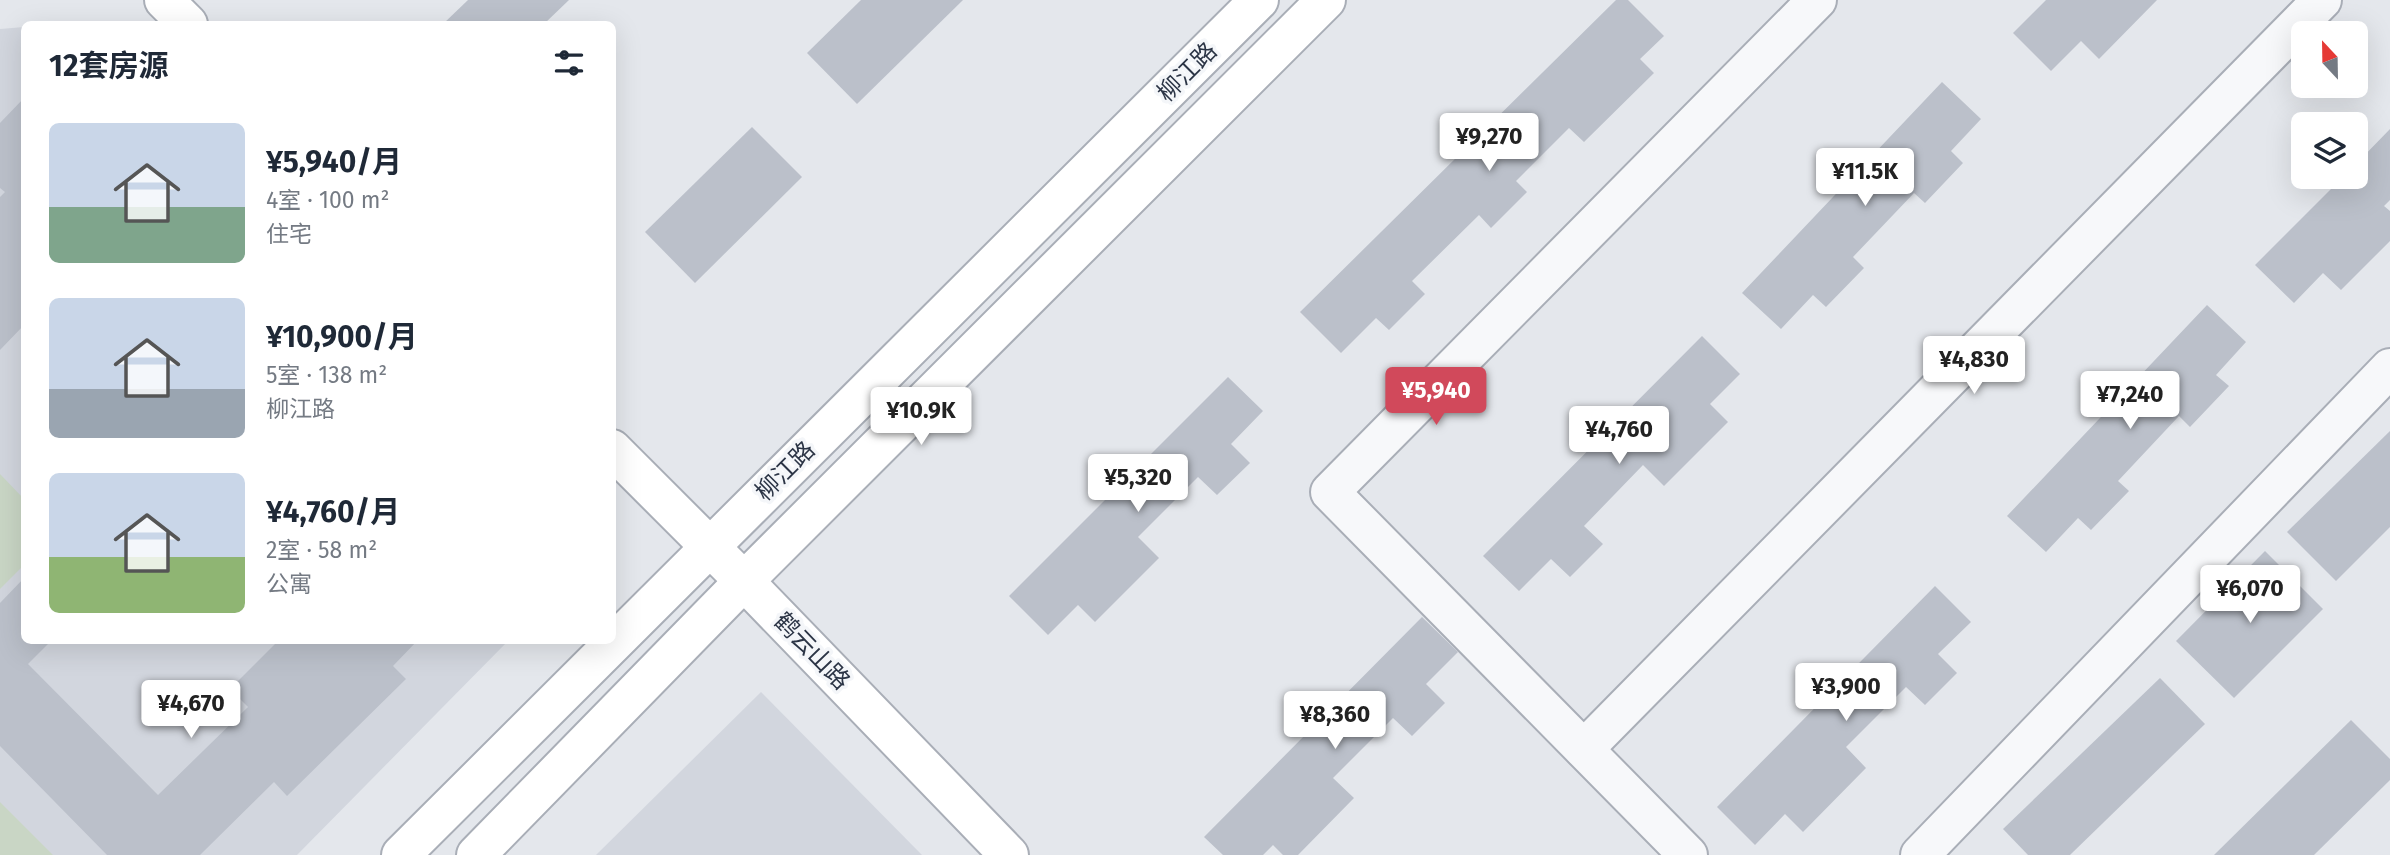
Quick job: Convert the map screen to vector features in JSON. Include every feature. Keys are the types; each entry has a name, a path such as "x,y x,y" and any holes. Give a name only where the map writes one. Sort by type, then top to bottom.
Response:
{"street":[{"path":"163,0 185,21"},
{"name":"柳江路","path":"616,639 1259,0"},
{"name":"柳江路","path":"476,855 744,581 1326,0"},
{"path":"1688,855 1330,492 1817,0"},
{"path":"1584,749 2322,0"},
{"path":"1920,855 2390,368"},
{"name":"鹤云山路","path":"616,453 1009,855"},
{"name":"柳江路","path":"401,855 611,644"}],"shaded area":[{"path":"21,27 21,644 505,644 297,855 0,855 0,29"},
{"path":"761,692 922,855 596,855"}],"green space":[{"path":"0,474 21,496 21,568 0,589"},
{"path":"0,802 53,855 0,855"}],"building":[{"path":"468,0 569,0 547,21 446,21"},
{"path":"861,0 963,0 857,104 807,53"},
{"path":"1616,0 1628,0 1664,36 1640,59 1654,73 1584,142 1569,128 1516,181 1527,192 1491,228 1479,215 1412,281 1425,294 1389,330 1376,318 1341,353 1300,312"},
{"path":"2046,0 2157,0 2099,59 2081,41 2051,71 2013,33"},
{"path":"1942,82 1981,119 1951,151 1963,163 1925,203 1914,193 1853,257 1864,268 1826,307 1813,295 1781,329 1742,293"},
{"path":"21,101 21,328 0,350 0,197 5,192 0,188 0,123"},
{"path":"752,127 802,177 695,283 645,232"},
{"path":"2390,129 2390,200 2384,206 2390,211 2390,241 2341,290 2323,273 2294,303 2255,265 2331,189 2368,189 2368,152"},
{"path":"2207,305 2246,342 2216,375 2229,386 2190,427 2179,416 2118,481 2129,491 2091,530 2078,518 2046,552 2007,516"},
{"path":"1702,336 1740,374 1710,404 1728,422 1664,486 1643,465 1584,526 1603,544 1570,577 1551,559 1519,591 1483,556"},
{"path":"1228,377 1263,411 1231,444 1250,463 1217,495 1198,477 1138,537 1159,558 1095,622 1078,605 1048,635 1009,596"},
{"path":"2390,431 2390,527 2336,581 2287,532"},
{"path":"2265,551 2323,609 2234,698 2176,641"},
{"path":"21,581 21,644 48,644 28,664 158,795 248,707 230,689 275,644 414,644 393,666 406,679 287,796 274,782 200,855 107,855 0,746 0,603"},
{"path":"1935,586 1971,622 1938,654 1957,673 1925,705 1906,687 1846,747 1866,768 1803,832 1785,814 1755,845 1717,807"},
{"path":"1422,617 1458,652 1426,684 1445,703 1412,736 1393,718 1333,778 1354,798 1298,855 1283,855 1273,845 1263,855 1223,855 1204,837"},
{"path":"2160,678 2205,724 2070,855 2028,855 2003,829"},
{"path":"2351,720 2390,759 2390,780 2314,855 2214,855"}]}
